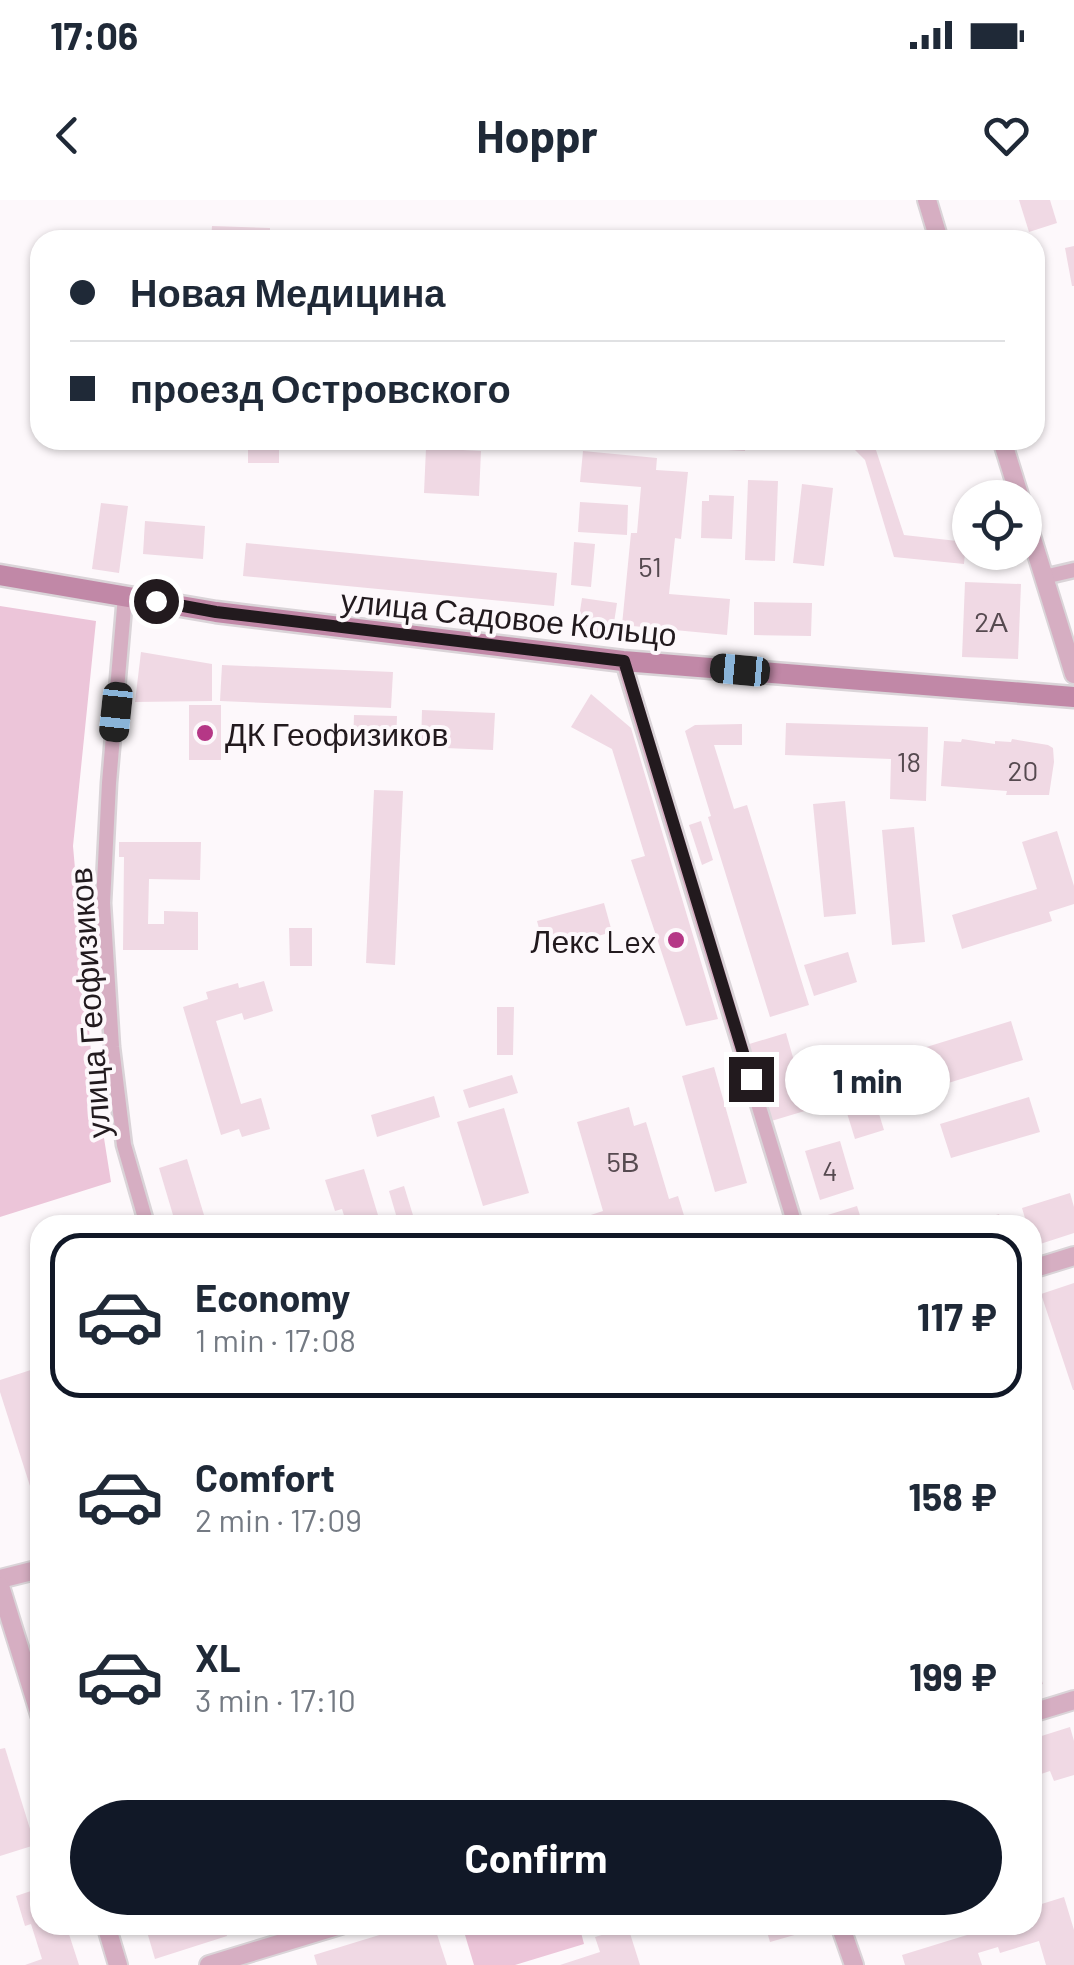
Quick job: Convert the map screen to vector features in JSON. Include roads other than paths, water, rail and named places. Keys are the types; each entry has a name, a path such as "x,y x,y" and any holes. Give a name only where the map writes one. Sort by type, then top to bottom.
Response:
{"main road":[{"name":"улица Садовое Кольцо","path":"0,575 216,612 624,661 1074,698"}],"street":[{"path":"926,200 936,230"},
{"path":"1005,450 1014,480"},
{"path":"1042,570 1074,674"},
{"path":"1044,577 1074,570"},
{"name":"улица Геофизиков","path":"126,596 109,783 104,903 112,1047 124,1144 144,1215"},
{"path":"624,661 792,1215"},
{"path":"1042,1266 1074,1256"},
{"path":"30,1572 0,1583 30,1682"},
{"path":"1042,1710 1074,1700"},
{"path":"109,1935 118,1965"},
{"path":"209,1965 307,1935"},
{"path":"844,1935 854,1965"}],"place":[{"name":"ДК Геофизиков","path":"205,733"},
{"name":"Лекс Lex","path":"676,940"}]}
